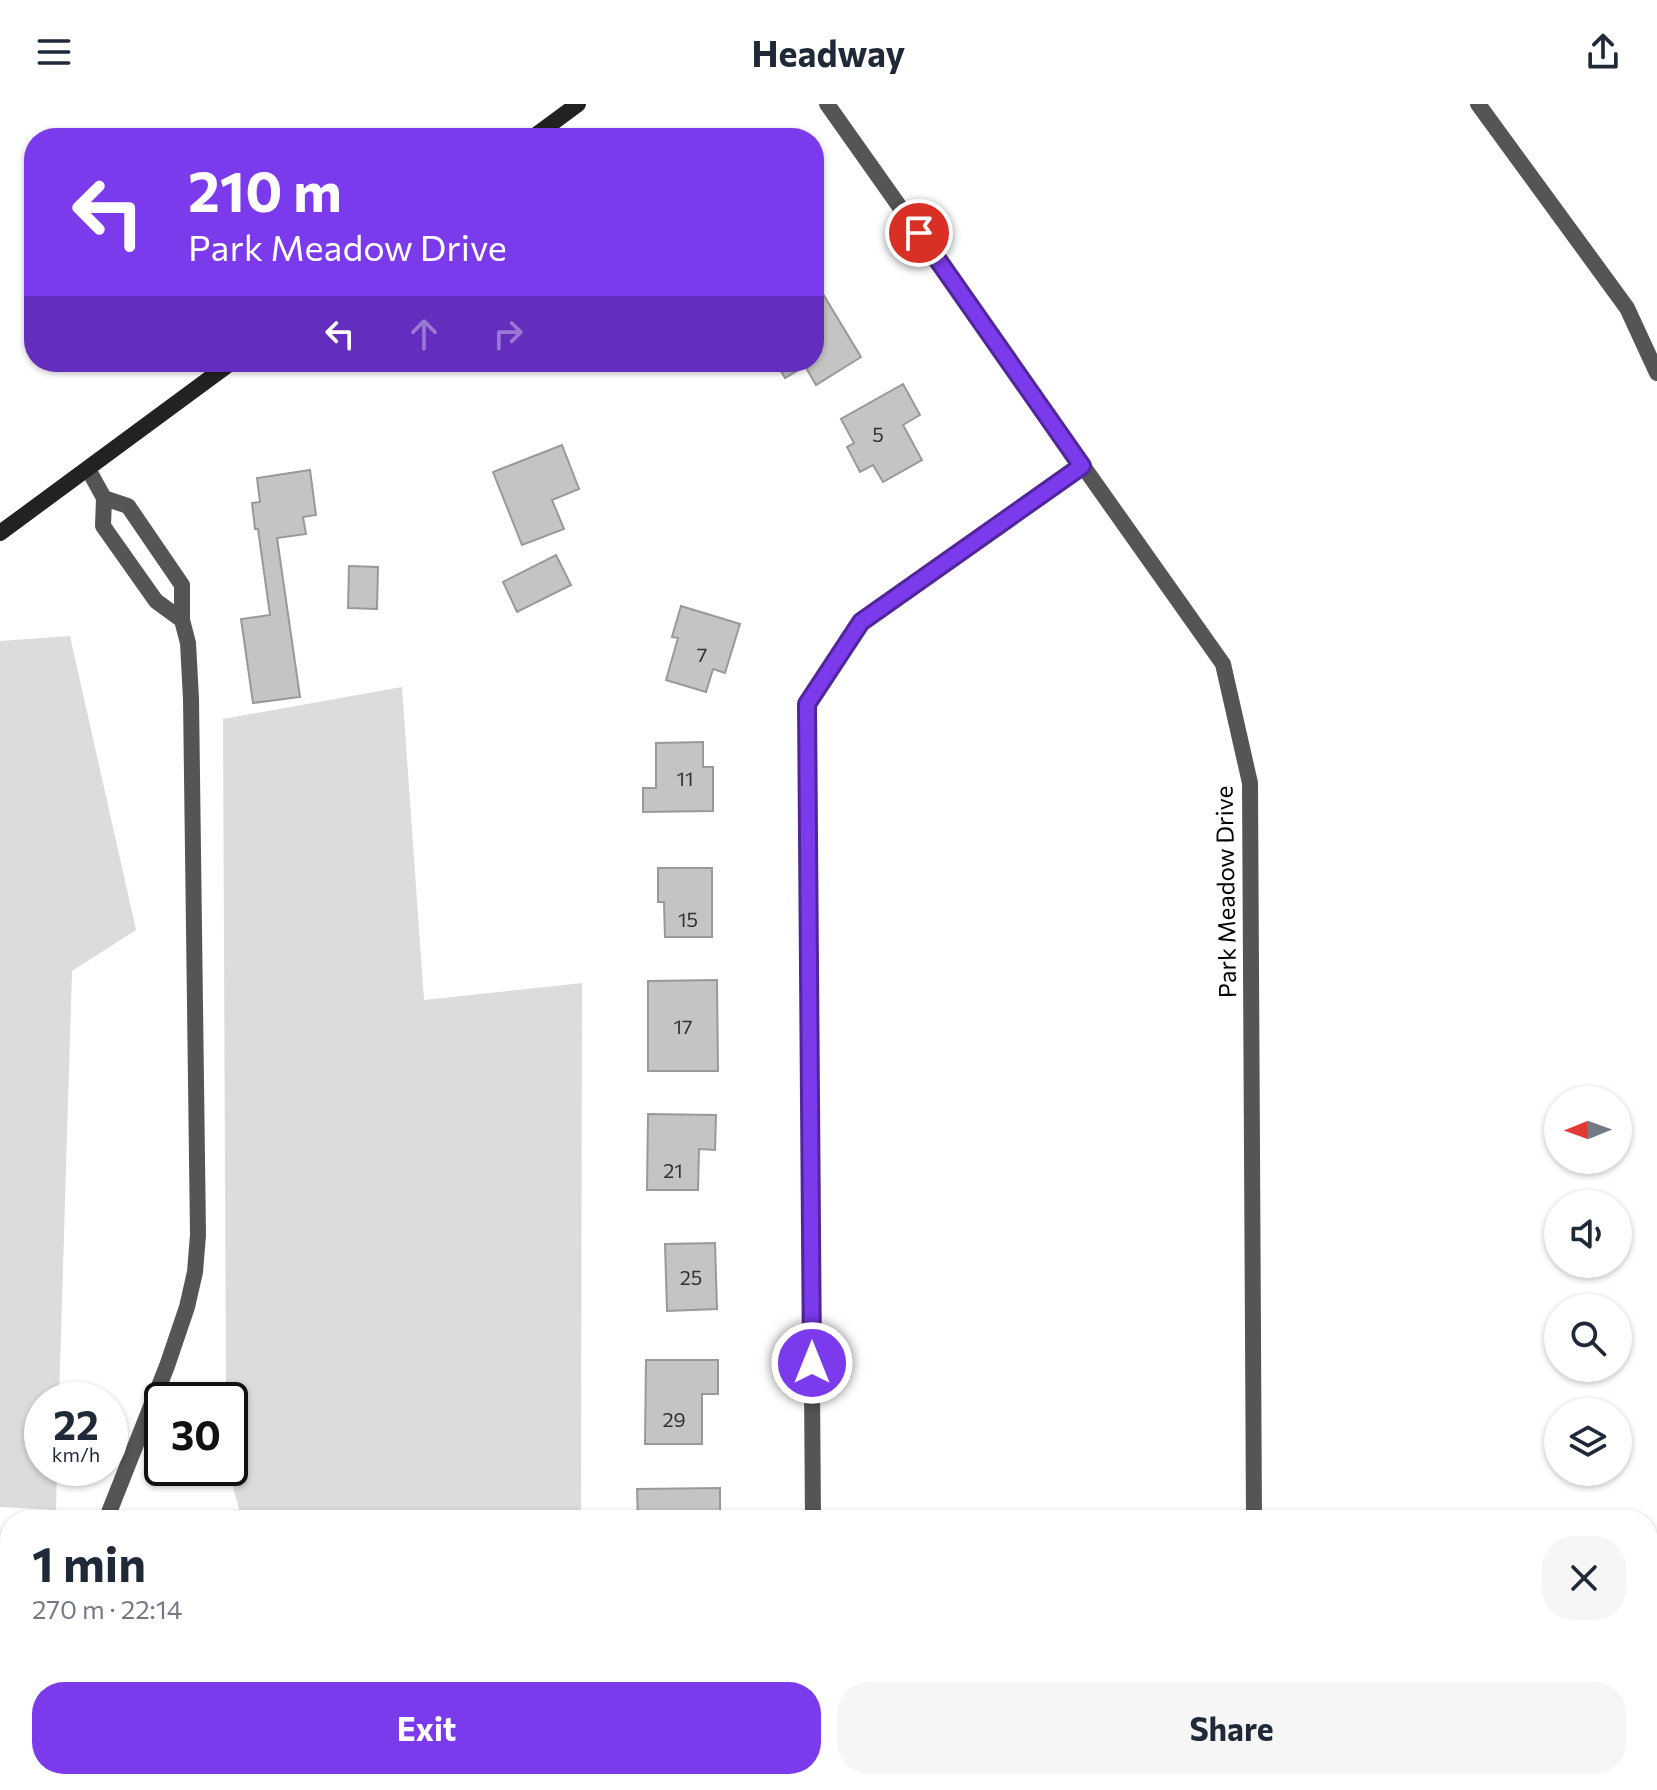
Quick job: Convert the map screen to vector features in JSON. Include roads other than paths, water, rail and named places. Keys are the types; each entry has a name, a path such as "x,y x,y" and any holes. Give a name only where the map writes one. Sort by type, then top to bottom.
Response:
{"main road":[{"path":"546,128 578,104"},
{"path":"0,533 219,372"}],"street":[{"name":"Park Meadow Drive","path":"827,104 1223,664 1250,783 1254,1510"},
{"path":"1478,104 1627,308 1657,373"},
{"path":"813,1510 807,704 861,622 1082,466"},
{"path":"88,469 104,498 103,526 156,601 182,620"},
{"path":"104,498 128,506 182,585 182,620 188,643 191,699 198,1235 195,1272 187,1307 110,1510"}]}
